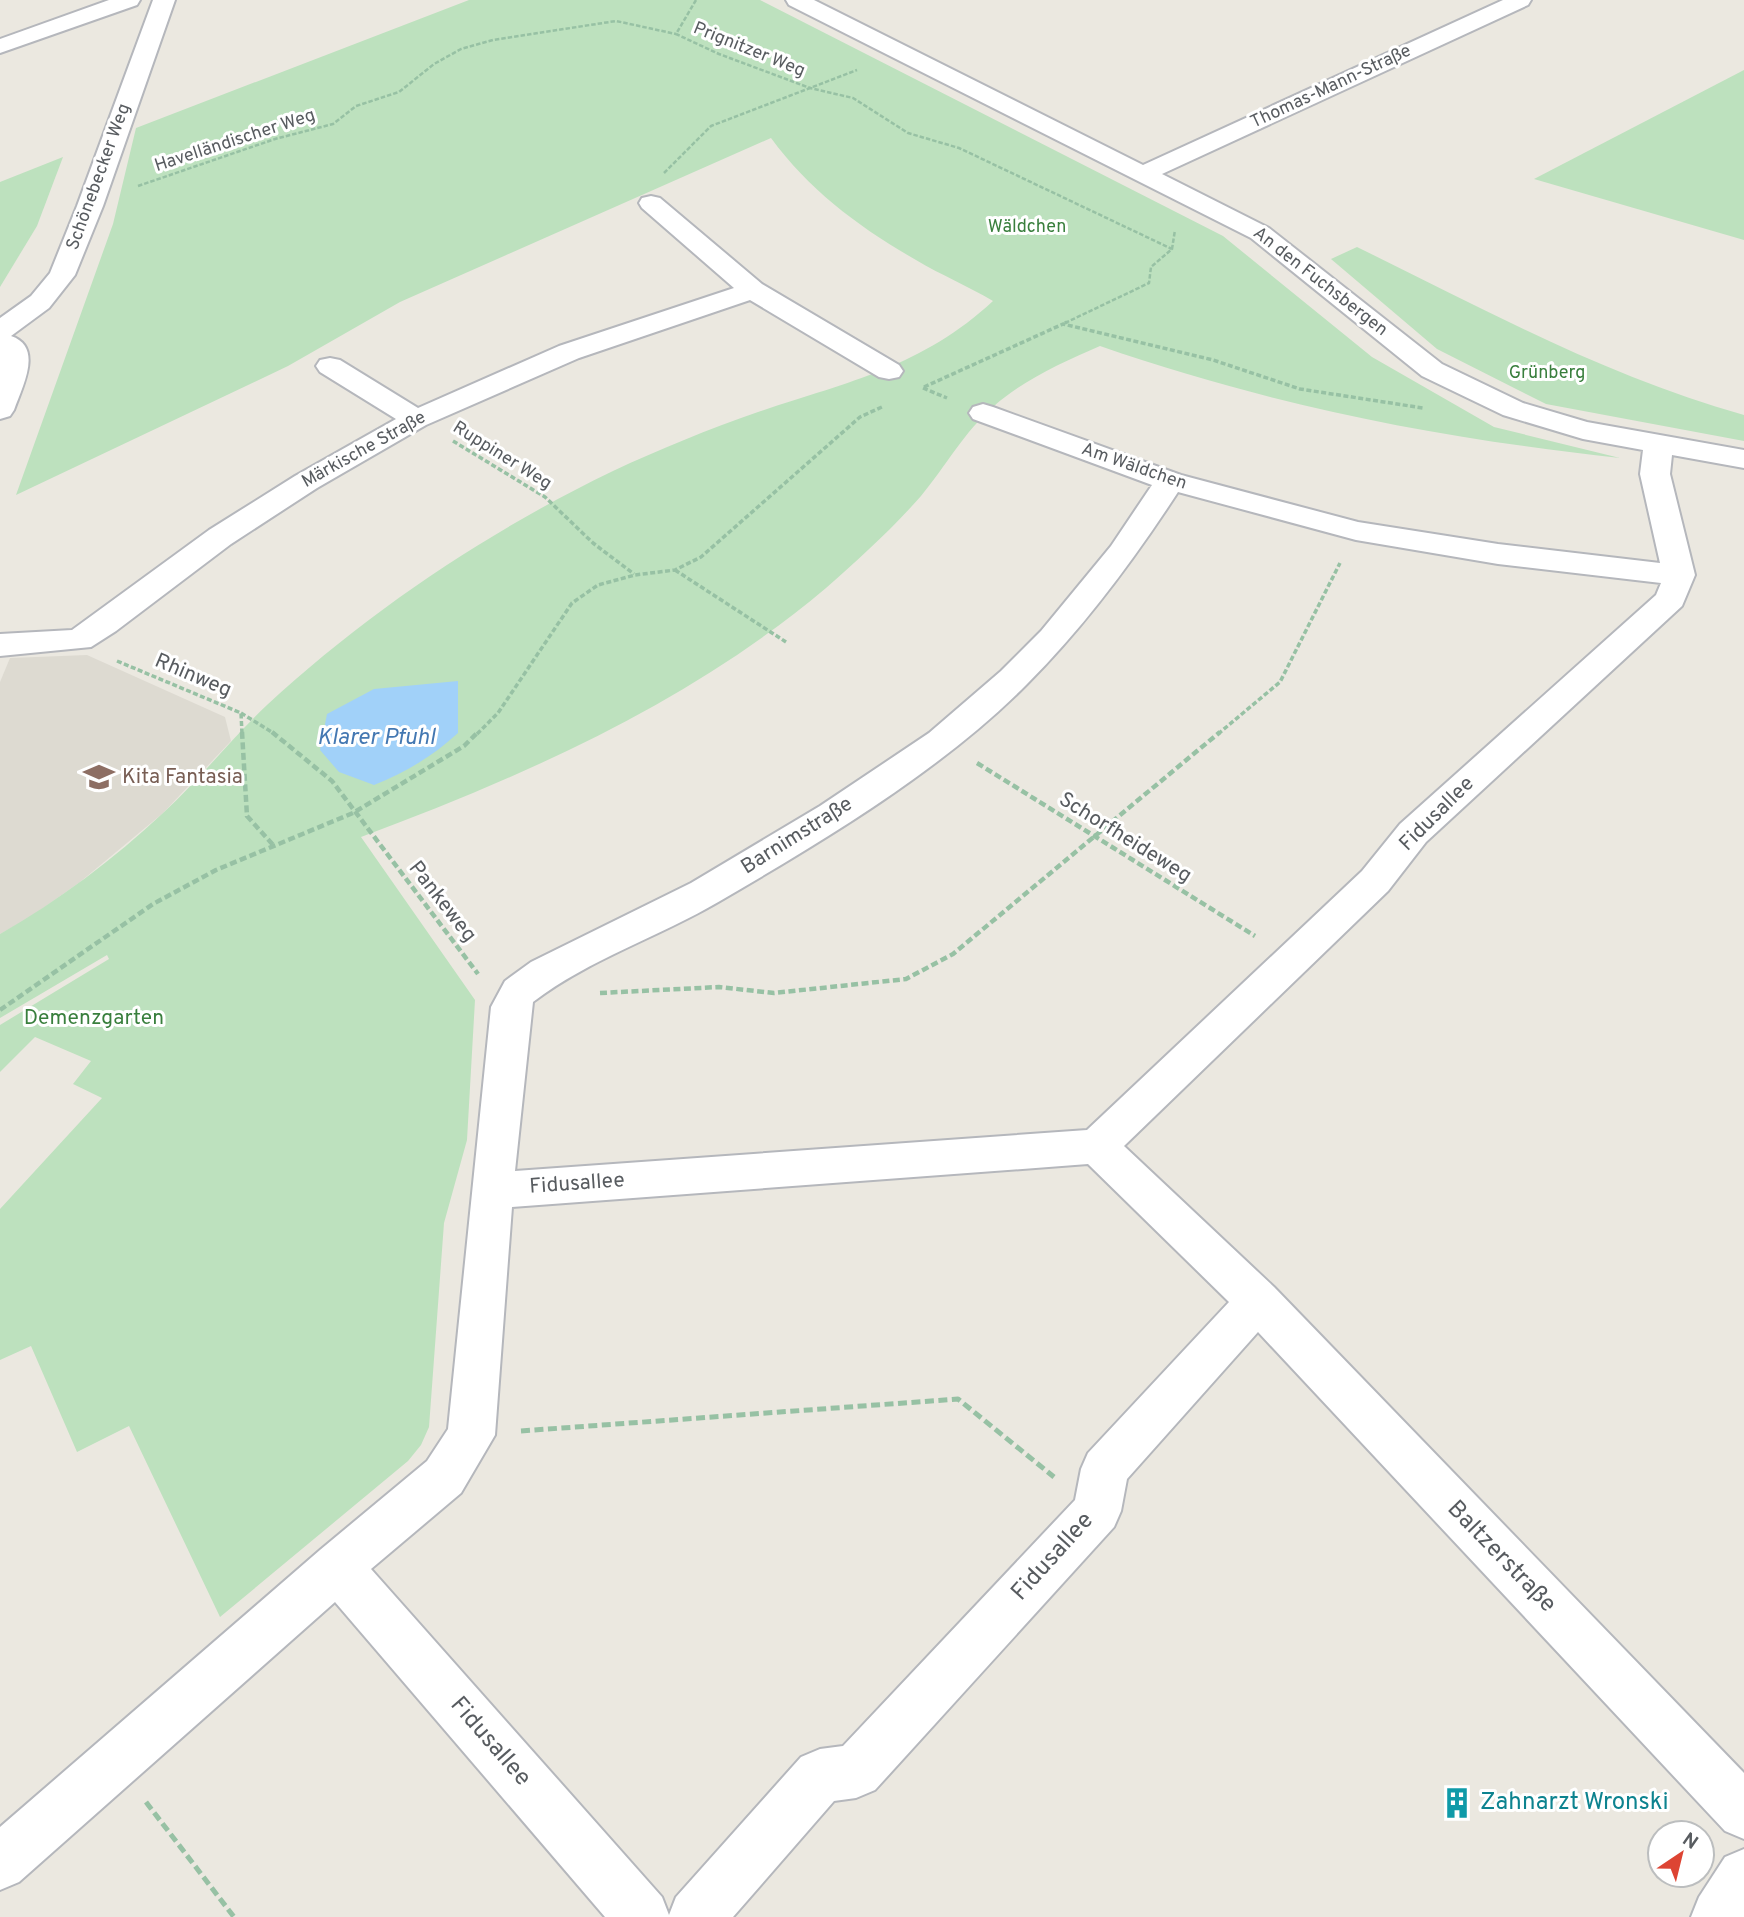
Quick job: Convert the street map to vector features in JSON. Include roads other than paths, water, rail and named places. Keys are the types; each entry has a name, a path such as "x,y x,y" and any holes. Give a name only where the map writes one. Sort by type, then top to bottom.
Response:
{"street":[{"path":"0,46 129,0"},
{"name":"Schönebecker Weg","path":"0,331 40,302 62,275 90,206 164,0"},
{"name":"An den Fuchsbergen","path":"797,0 1260,233 1432,370 1513,408 1583,430 1744,459"},
{"path":"1463,0 1494,12"},
{"name":"Thomas-Mann-Straße","path":"1143,174 1520,0"},
{"path":"651,203 753,290 889,371"},
{"name":"Märkische Straße","path":"0,645 79,640 105,624 220,537 306,482 416,419 569,352 753,290"},
{"path":"0,341 12,346 15,351 14,367 0,410"},
{"path":"330,366 416,419"},
{"name":"Am Wäldchen","path":"983,413 1170,481 1356,531 1499,554 1679,575"},
{"path":"1658,445 1655,474 1679,575"},
{"name":"Barnimstraße","path":"492,1191 510,1007 519,992 545,972 704,893 833,815 941,741 1013,679 1053,638 1122,553 1170,481"},
{"name":"Fidusallee","path":"492,1191 1097,1146 1375,881 1413,833 1671,599 1679,575"},
{"path":"1097,1146 1258,1301"},
{"path":"0,1863 337,1567 444,1477 471,1435 492,1191"},
{"name":"Fidusallee","path":"696,1917 820,1776 856,1772 1097,1511 1105,1469 1258,1301"},
{"name":"Baltzerstraße","path":"1258,1301 1744,1812"},
{"name":"Fidusallee","path":"337,1567 642,1917"},
{"path":"1719,1917 1744,1876"}],"water":[{"name":"Klarer Pfuhl","path":"458,681 458,733 429,756 397,775 374,785 339,772 320,750 327,714 374,689"}],"place":[{"name":"Kita Fantasia","path":"99,777"},
{"name":"Zahnarzt Wronski","path":"1457,1803"}],"park label":[{"name":"Wäldchen","path":"1027,227"},
{"name":"Grünberg","path":"1547,373"},
{"name":"Demenzgarten","path":"94,1018"}]}
